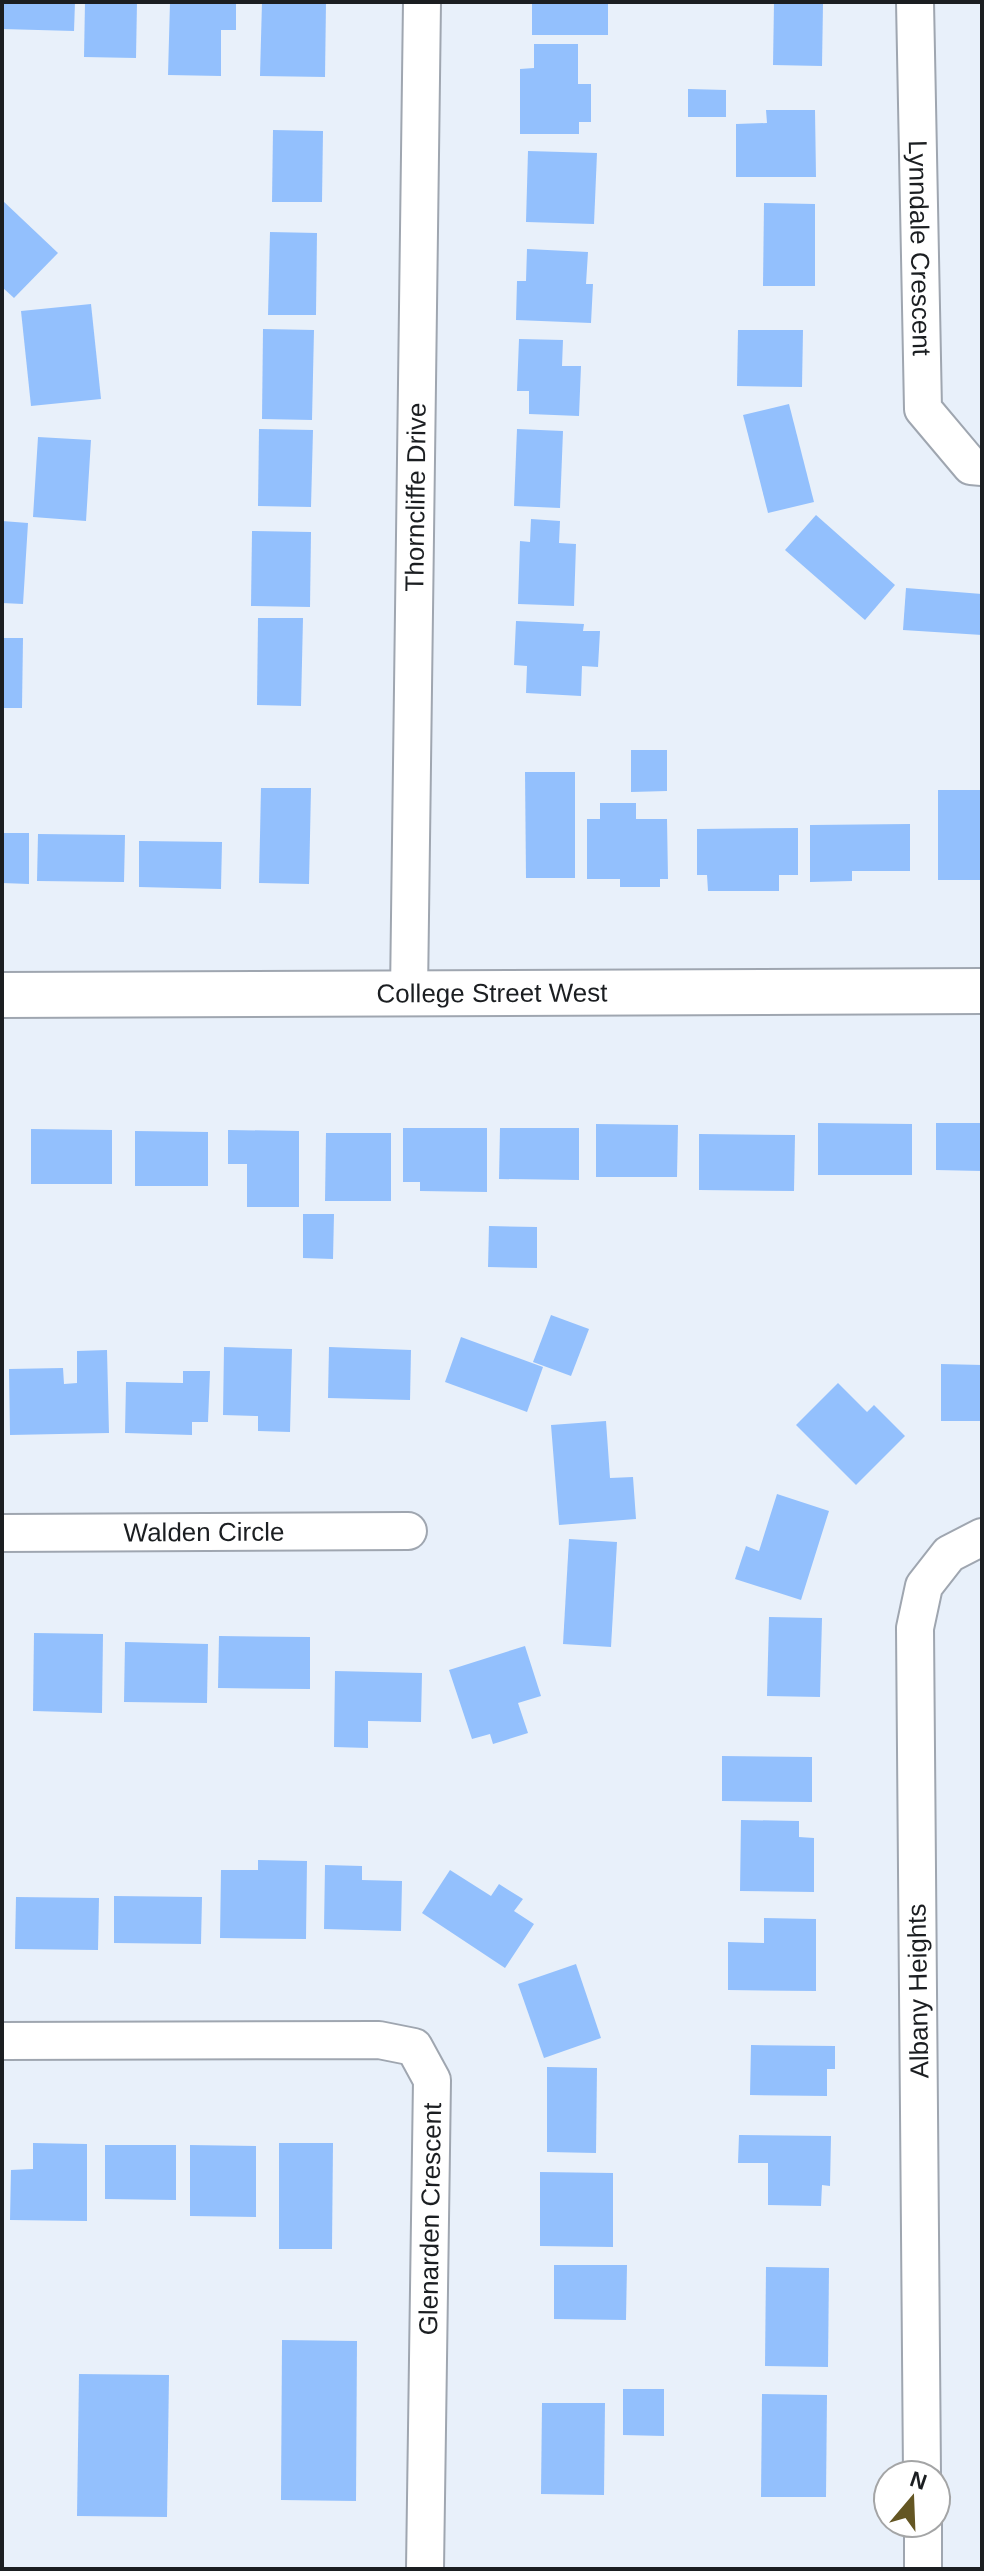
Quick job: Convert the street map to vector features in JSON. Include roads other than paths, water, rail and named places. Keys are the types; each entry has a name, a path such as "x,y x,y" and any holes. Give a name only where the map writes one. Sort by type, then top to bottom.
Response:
{"street":[{"name":"Thorncliffe Drive","path":"409,993 422,2"},
{"name":"Lynndale Crescent","path":"915,2 923,409 971,466 982,467"},
{"name":"College Street West","path":"2,995 982,991"},
{"name":"Walden Circle","path":"2,1533 408,1531"},
{"name":"Albany Heights","path":"922,2459 915,1628 924,1586 949,1554 982,1537"},
{"name":"Glenarden Crescent","path":"2,2041 379,2040 414,2047 432,2080 425,2569"},
{"path":"923,2539 923,2569"}]}
